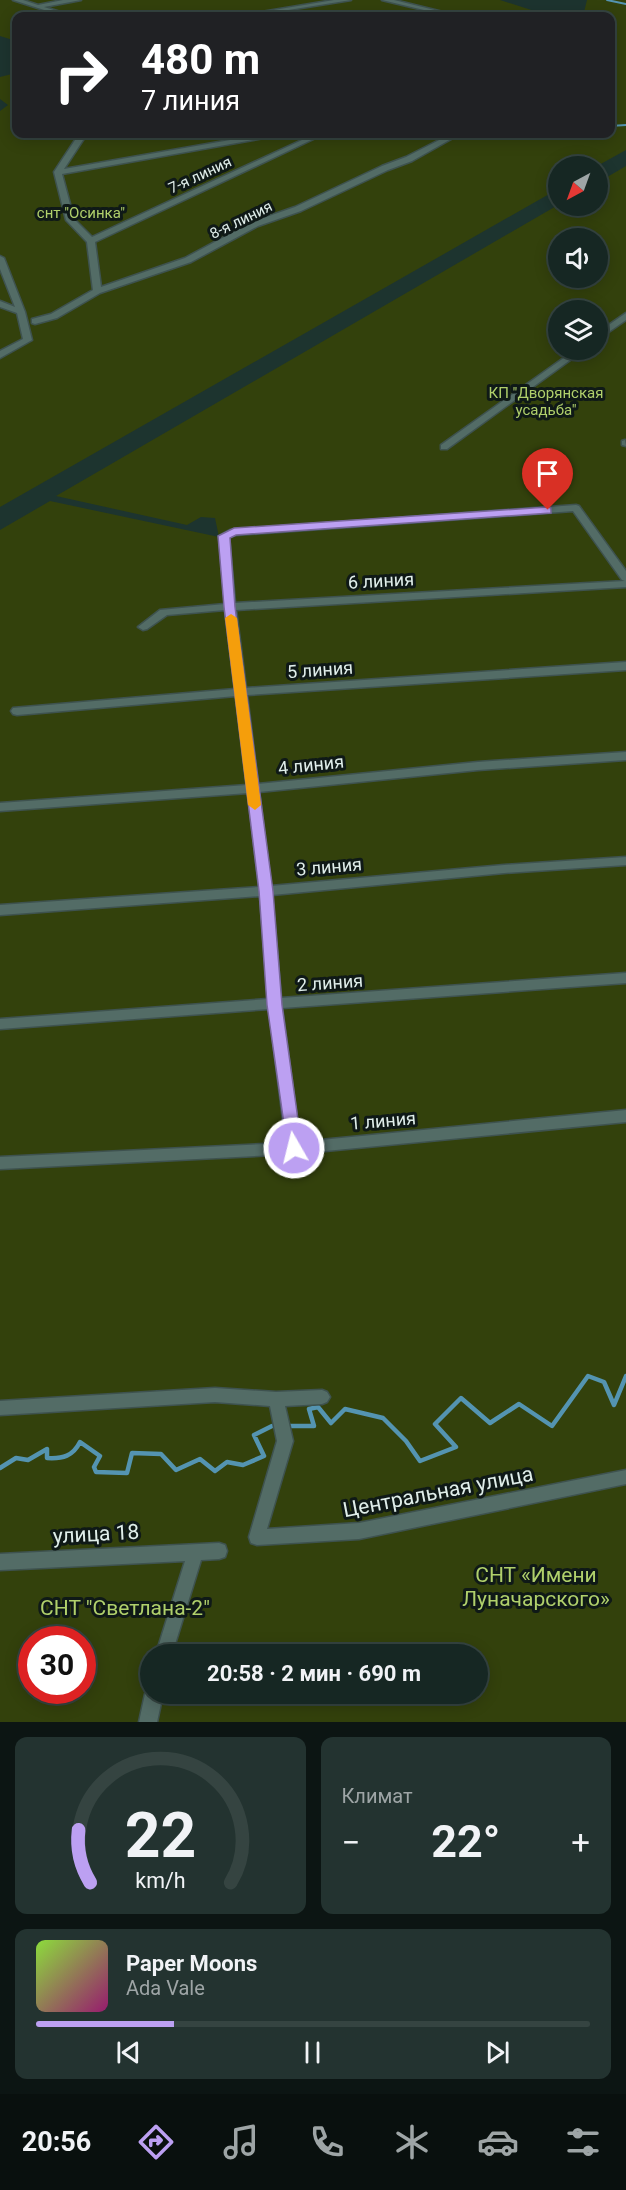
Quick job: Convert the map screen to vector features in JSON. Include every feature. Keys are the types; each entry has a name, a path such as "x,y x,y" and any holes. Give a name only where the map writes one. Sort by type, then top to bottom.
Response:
{"street":[{"path":"16,0 56,12"},
{"path":"37,6 78,0"},
{"path":"268,12 348,0"},
{"path":"385,0 438,12"},
{"path":"80,138 58,172 70,220 91,241 97,291"},
{"path":"58,172 252,138"},
{"name":"7-я линия","path":"91,241 311,138"},
{"name":"8-я линия","path":"35,321 54,316 97,291 188,261 255,224 298,209 409,159 448,138"},
{"path":"0,258 21,312 28,340 0,355"},
{"path":"0,304 21,312"},
{"path":"608,329 626,316"},
{"path":"444,447 566,360"},
{"path":"294,1148 275,1005 266,891 230,607 224,536 234,532 576,508 626,578"},
{"name":"6 линия","path":"143,627 164,612 626,584"},
{"name":"5 линия","path":"17,711 242,692 626,666"},
{"name":"4 линия","path":"0,807 252,789 478,766 626,756"},
{"name":"3 линия","path":"0,910 266,891 504,869 626,861"},
{"name":"2 линия","path":"0,1024 626,978"},
{"name":"1 линия","path":"0,1163 294,1148 626,1116"},
{"path":"0,1408 215,1395 276,1399 322,1397"},
{"name":"Центральная улица","path":"276,1399 285,1440 257,1537 358,1531 626,1477"},
{"name":"улица 18","path":"0,1562 219,1551"},
{"path":"167,1644 195,1553"},
{"path":"148,1722 152,1704"}],"green space":[{"path":"0,0 500,0 538,12 12,12 12,40 0,36"},
{"name":"снт \"Осинка\"","path":"587,0 626,0 626,150 608,160 608,156 548,156 548,195 0,507 0,111 8,105 0,99 0,77 12,74 12,138 615,138 615,12 584,12"},
{"path":"626,166 626,1722 0,1722 0,530 50,501 219,537 215,518 201,517 187,525 56,496 548,211 548,216 608,216 608,177"}],"waterway":[{"path":"607,0 626,4"},
{"path":"615,126 626,125"},
{"path":"287,1426 314,1426 309,1409 318,1407 331,1423 345,1409 383,1418 406,1441 420,1461 456,1447 435,1424 461,1398 490,1423 519,1404 552,1426 588,1376 604,1382 614,1405 626,1376"},
{"path":"0,1468 16,1458 28,1460 47,1449 47,1458 63,1457 74,1451 80,1442 100,1456 94,1467 96,1472 127,1473 132,1453 161,1454 176,1470 200,1459 215,1471 227,1462 243,1465 264,1456 254,1435 272,1426"}],"slow traffic":[{"path":"231,618 255,805"}],"route":[{"path":"294,1148 275,1005 266,891 230,607 224,536 234,532 548,510"}],"park label":[{"name":"КП \"Дворянская усадьба\"","path":"546,402"},
{"name":"СНТ «Имени Луначарского»","path":"536,1587"},
{"name":"СНТ \"Светлана-2\"","path":"125,1608"}]}
